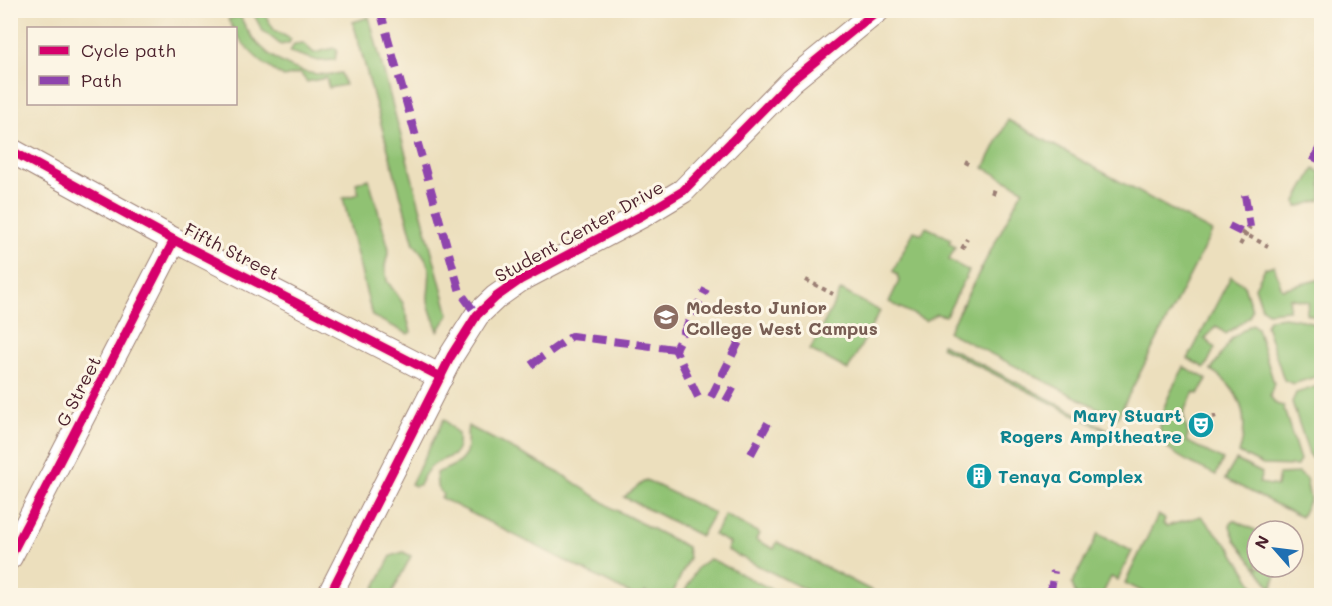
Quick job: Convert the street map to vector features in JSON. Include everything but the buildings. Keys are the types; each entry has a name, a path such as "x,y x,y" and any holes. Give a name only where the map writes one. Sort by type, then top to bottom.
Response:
{"street":[{"name":"Student Center Drive","path":"329,596 464,333 496,297 520,280 643,215 683,190 791,81 878,10"},
{"name":"Fifth Street","path":"10,150 174,240 441,377"},
{"name":"G Street","path":"10,557 174,240"}],"path":[{"path":"965,162 970,165"},
{"path":"992,194 996,186"},
{"path":"1240,245 1244,233 1250,227"},
{"path":"1244,233 1268,246"},
{"path":"962,249 967,239"},
{"path":"806,280 833,294"}],"green space":[{"path":"263,11 274,30 291,39 289,43 281,45 262,30 253,13"},
{"path":"240,16 247,30 257,42 281,62 310,73 341,73 345,85 329,88 326,78 307,82 300,73 284,77 250,52 237,34 237,27 232,27 228,19"},
{"path":"369,17 449,315 438,331 428,303 429,267 424,256 414,244 353,22"},
{"path":"303,43 314,53 334,48 337,50 335,60 318,61 290,52 294,44"},
{"path":"1008,120 1212,232 1117,418 948,332 1023,189 984,168"},
{"path":"1314,169 1321,173 1321,200 1297,207 1296,201"},
{"path":"369,179 389,249 385,266 387,281 403,303 411,332 408,334 372,316 343,198 359,194 356,183"},
{"path":"926,227 951,239 949,243 955,247 949,260 969,271 946,316 936,314 926,321 889,302 899,281 897,274 893,271 914,231 922,234"},
{"path":"1274,265 1282,289 1321,279 1321,319 1306,313 1309,302 1290,298 1289,310 1268,312 1262,308 1255,287 1265,268"},
{"path":"1231,276 1244,285 1252,310 1249,317 1226,334 1216,326 1205,339 1215,348 1205,368 1188,359"},
{"path":"841,290 880,311 848,370 810,350"},
{"path":"1284,317 1308,321 1321,328 1321,375 1293,384 1284,380 1266,325 1269,319"},
{"path":"1252,324 1257,328 1274,383 1270,396 1276,404 1283,406 1300,460 1297,466 1263,465 1239,453 1244,428 1241,406 1230,387 1211,370 1232,338"},
{"path":"942,344 1115,433 1114,435 941,347"},
{"path":"1184,367 1207,379 1198,394 1194,392 1183,413 1188,435 1186,441 1223,460 1216,475 1174,453 1165,444 1161,434 1160,423 1167,399"},
{"path":"1321,385 1321,457 1315,460 1310,457 1292,402 1296,393"},
{"path":"444,419 458,434 457,450 451,457 441,460 430,468 419,485 415,486 411,484"},
{"path":"468,426 563,475 614,509 687,547 689,558 672,595 653,595 645,592 643,595 633,595 441,498 443,495 437,486 436,473 452,467 464,457"},
{"path":"1236,460 1262,473 1259,483 1277,486 1279,474 1299,473 1306,479 1310,499 1301,517 1225,479"},
{"path":"646,480 714,513 701,536 624,497"},
{"path":"725,515 759,533 756,540 774,549 777,542 880,595 816,595 727,550 730,543 714,535"},
{"path":"1158,515 1165,519 1163,524 1167,526 1201,516 1231,549 1245,571 1245,579 1250,579 1260,595 1149,595 1125,583"},
{"path":"1233,520 1245,526 1245,553 1235,540 1230,526"},
{"path":"1098,534 1132,551 1118,580 1111,577 1102,595 1076,595 1072,584"},
{"path":"403,552 411,556 391,595 371,595 391,556"},
{"path":"709,559 783,595 683,595 697,568"},
{"path":"1264,579 1275,579 1272,589"}],"marked path":[{"path":"380,10 460,292 477,315"},
{"path":"1313,161 1321,145"},
{"path":"1245,195 1250,227"},
{"path":"1229,226 1241,232"},
{"path":"698,397 675,349 706,289"},
{"path":"711,397 747,326"},
{"path":"531,365 572,336 675,349"},
{"path":"726,401 736,383"},
{"path":"751,454 768,423"},
{"path":"1050,596 1054,571"}],"cycle path":[{"path":"329,596 451,356 477,315 496,297 520,280 643,215 683,191 791,81 878,10"},
{"path":"10,150 174,240 441,377"},
{"path":"10,557 174,240"}],"place":[{"name":"Modesto Junior College West Campus","path":"666,317"},
{"name":"Mary Stuart Rogers Ampitheatre","path":"1201,425"},
{"name":"Tenaya Complex","path":"979,476"}]}
